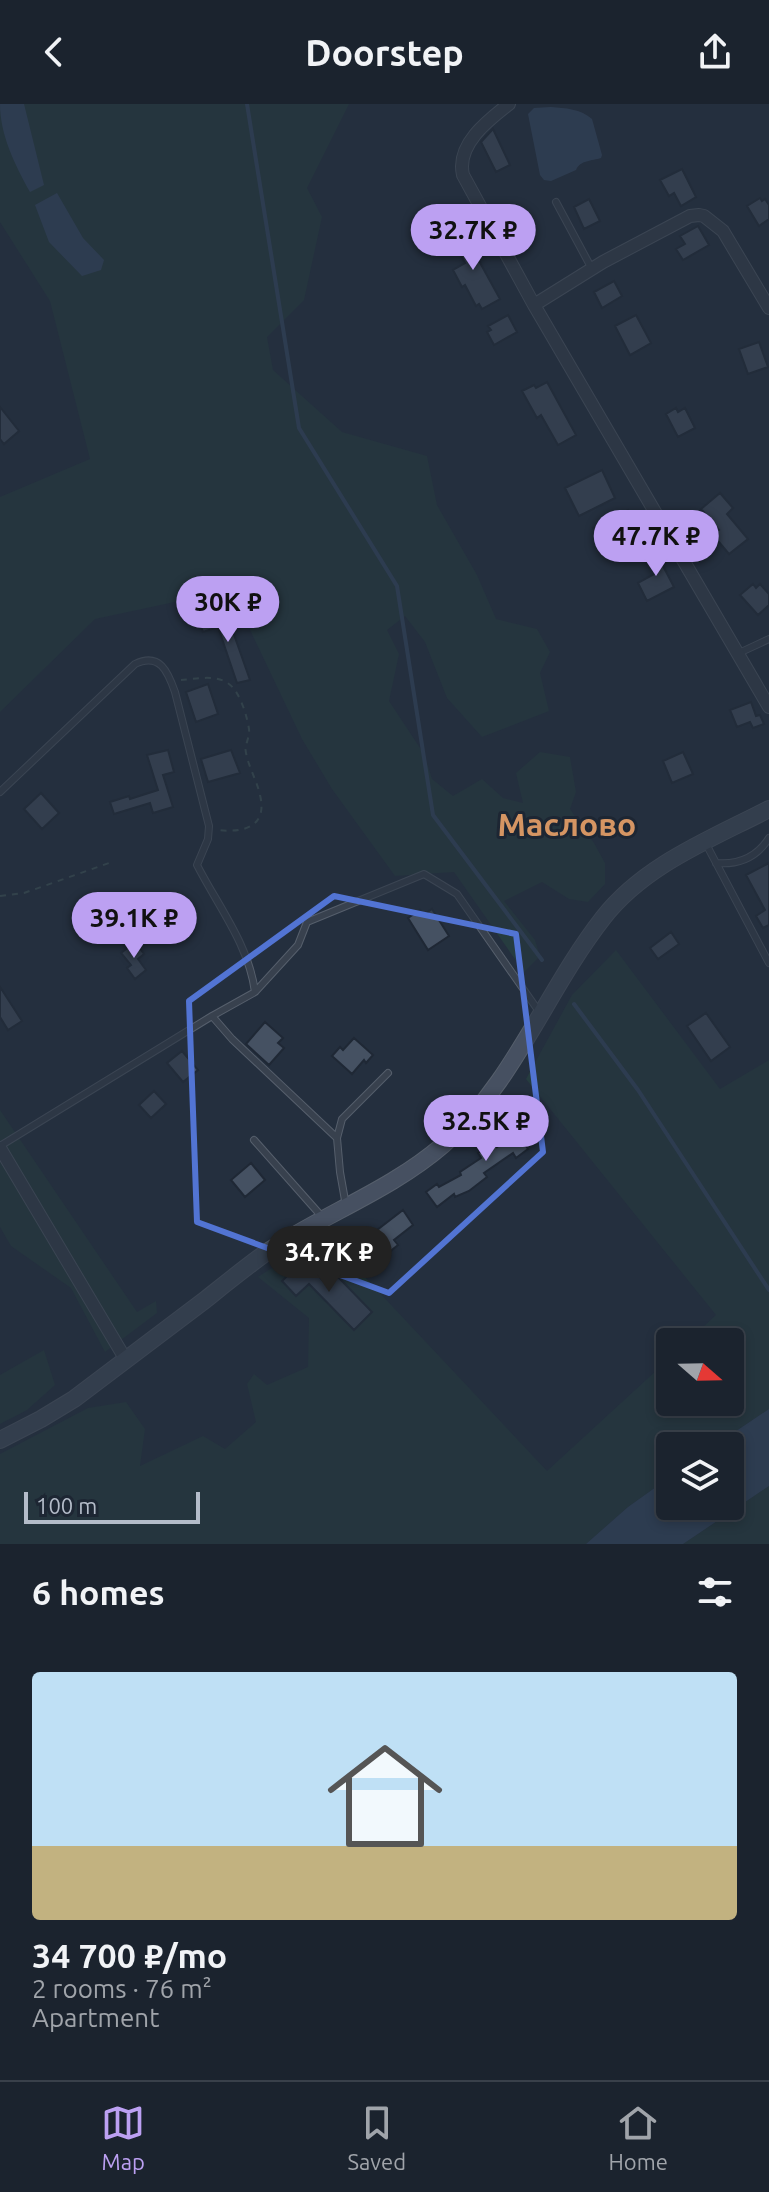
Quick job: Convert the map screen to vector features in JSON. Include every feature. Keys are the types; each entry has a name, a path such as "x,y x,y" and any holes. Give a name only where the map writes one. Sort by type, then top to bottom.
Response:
{"main road":[{"path":"0,1440 74,1399 267,1253 422,1162 454,1134 485,1100 510,1066 604,916 656,870 769,809"}],"street":[{"path":"509,104 474,136 462,155 463,175 534,305 769,707"},
{"path":"534,305 592,269 693,215 699,215 723,231 769,308"},
{"path":"0,1147 126,1360"}],"lane":[{"path":"556,202 592,269"},
{"path":"739,653 769,639"},
{"path":"0,792 135,664 147,660 166,669 172,681 209,829 197,866 248,957 255,992"},
{"path":"716,863 729,864 748,859 769,838"},
{"path":"705,842 769,963"},
{"path":"0,1147 255,992 298,945 307,922 424,874 457,894 541,1015"},
{"path":"212,1016 232,1039 337,1138"},
{"path":"346,1206 337,1138 342,1119 388,1073"},
{"path":"254,1140 324,1219"}],"path":[{"path":"172,681 214,678 226,682 237,692 249,729 245,749 261,797 259,815 252,826 241,831 209,829"},
{"path":"0,896 24,893 109,863"}],"highlighted area":[{"path":"334,896 516,934 543,1152 389,1293 197,1222 189,1001"}],"green space":[{"path":"0,104 349,104 307,188 322,217 304,300 267,337 273,370 342,432 427,456 437,505 477,575 496,619 537,629 550,652 540,673 549,711 482,737 447,698 425,642 405,616 387,630 399,654 389,701 424,754 432,779 453,796 482,779 503,798 523,803 516,773 540,752 570,757 576,792 570,809 605,863 605,884 588,902 569,899 542,882 504,901 535,940 540,956 524,972 454,872 395,876 332,789 302,739 231,590 95,619 0,712 0,497 90,459 50,301 0,222"},
{"path":"616,950 720,1089 769,1060 769,1409 735,1432 656,1432 656,1487 586,1544 0,1544 0,1454 88,1408 126,1402 145,1429 140,1466 203,1436 225,1449 256,1422 247,1384 254,1374 267,1385 308,1367 309,1318 258,1277 290,1256 329,1239 547,1471 656,1371 656,1416 744,1416 744,1328 702,1328 716,1315 526,1079 572,995"},
{"path":"0,1110 137,1312 156,1301 157,1313 105,1352 71,1288 11,1246 0,1227"},
{"path":"44,1350 55,1385 27,1410 0,1424 0,1375"},
{"path":"769,1486 769,1544 683,1544 719,1520 744,1520 744,1503"}],"water":[{"path":"0,104 24,104 44,185 30,192 6,138"},
{"path":"534,108 578,111 592,119 602,155 551,181 544,180 540,175 528,114"},
{"path":"57,193 83,238 104,260 101,270 82,276 49,242 35,205"},
{"path":"769,1409 769,1486 744,1503 744,1432 735,1432"},
{"path":"656,1487 656,1520 719,1520 683,1544 586,1544"}],"building":[{"path":"493,129 510,165 496,172 481,142"},
{"path":"682,169 696,197 681,206 674,193 669,196 660,180"},
{"path":"760,198 769,205 769,219 759,226 747,206"},
{"path":"589,199 600,221 584,229 574,207"},
{"path":"698,226 709,245 683,260 676,249 685,244 680,236"},
{"path":"468,228 478,247 473,250 500,299 482,309 479,304 476,306 453,270 465,263 451,236"},
{"path":"614,281 622,296 602,308 594,292"},
{"path":"508,315 517,332 494,345 487,332 491,330 488,326"},
{"path":"636,315 651,343 630,355 615,326"},
{"path":"759,342 768,367 748,374 739,349"},
{"path":"547,382 576,435 558,445 541,415 537,418 522,391"},
{"path":"0,407 19,431 4,444 0,439"},
{"path":"676,408 678,412 685,408 695,428 678,437 666,414"},
{"path":"602,470 615,498 579,516 565,488"},
{"path":"720,493 733,508 727,514 748,539 729,554 713,535 719,530 701,509"},
{"path":"628,510 641,534 606,553 593,528"},
{"path":"658,549 674,587 647,601 638,583 656,573 647,555"},
{"path":"753,584 756,588 760,584 769,594 769,605 758,615 740,595"},
{"path":"226,612 250,680 237,683 218,627 203,632 199,621"},
{"path":"208,684 218,714 196,722 186,692"},
{"path":"751,702 756,716 760,715 764,724 753,728 750,722 737,727 730,710"},
{"path":"168,750 174,772 163,775 173,807 153,813 150,803 114,814 110,802 158,790 147,755"},
{"path":"231,750 240,773 208,782 201,759"},
{"path":"683,752 693,774 672,783 663,761"},
{"path":"41,793 59,813 42,829 24,809"},
{"path":"769,863 769,925 763,928 756,916 765,910 746,875"},
{"path":"432,909 449,936 428,950 408,918 420,910 423,915"},
{"path":"671,932 679,944 658,959 650,948"},
{"path":"135,942 144,954 138,959 146,970 135,979 127,968 131,965 121,953"},
{"path":"0,987 22,1021 8,1030 0,1017"},
{"path":"706,1013 730,1047 711,1061 687,1026"},
{"path":"265,1022 283,1038 278,1043 284,1048 269,1065 246,1044"},
{"path":"354,1038 373,1055 352,1074 332,1056"},
{"path":"182,1051 198,1070 183,1082 167,1063"},
{"path":"154,1091 166,1104 151,1118 139,1105"},
{"path":"533,1112 542,1127 522,1140 528,1149 516,1158 513,1153 484,1173 487,1177 469,1191 455,1197 454,1194 437,1207 426,1192 461,1175 460,1172 481,1158 478,1153 494,1142 497,1147 524,1127 520,1120"},
{"path":"251,1163 265,1180 245,1197 231,1180"},
{"path":"403,1210 413,1225 394,1240 398,1245 383,1257 368,1237"},
{"path":"304,1260 328,1286 338,1277 372,1312 354,1330 309,1284 296,1296 282,1281"}],"waterway":[{"path":"247,104 299,428 397,586 433,815 542,960"},
{"path":"574,1004 638,1090 769,1290"}],"district":[{"name":"Маслово","path":"567,824"}]}
